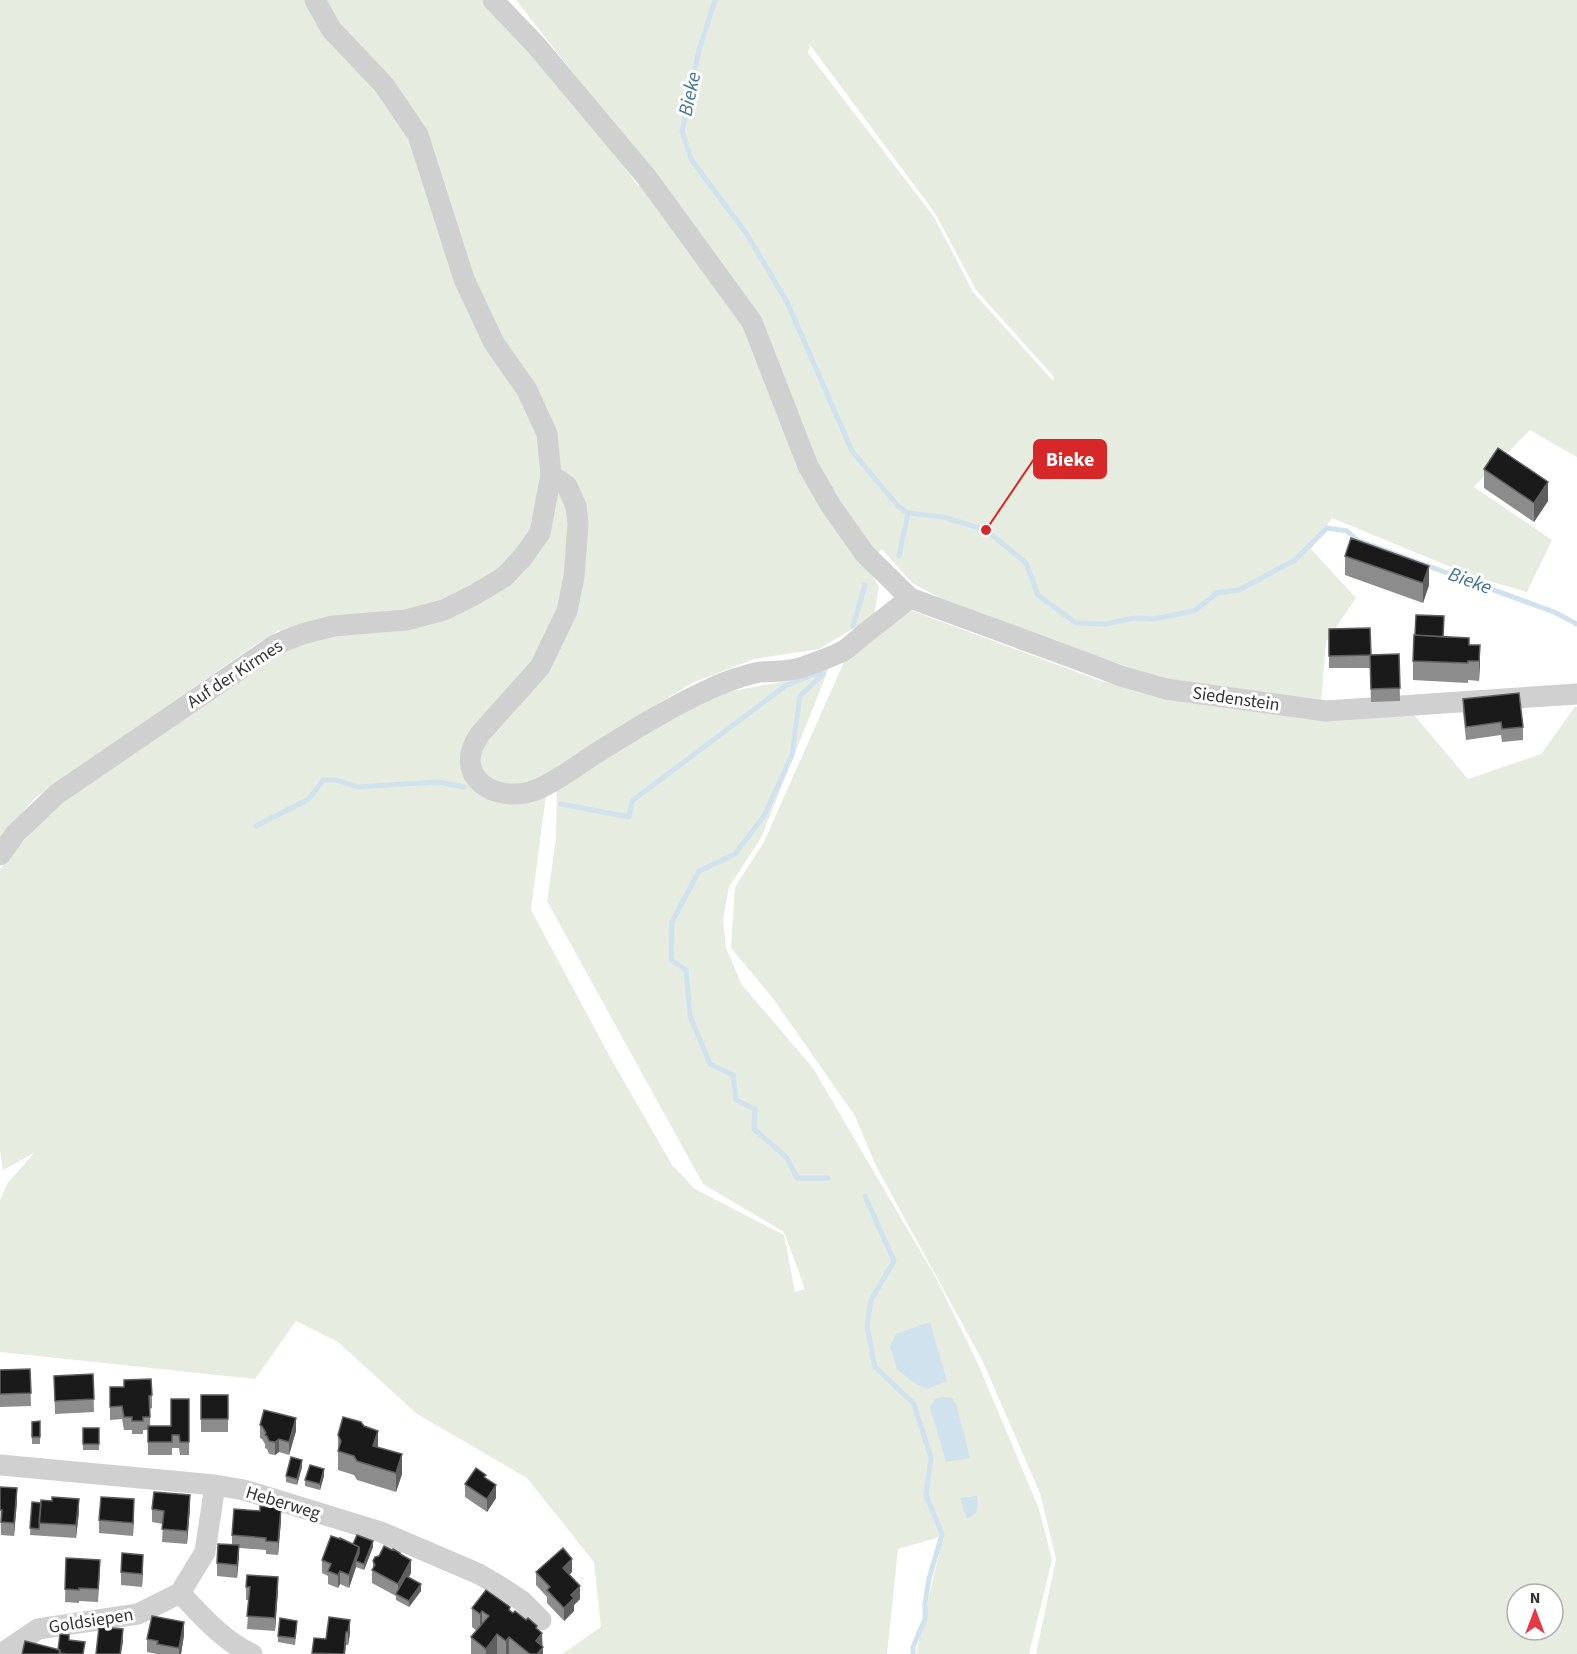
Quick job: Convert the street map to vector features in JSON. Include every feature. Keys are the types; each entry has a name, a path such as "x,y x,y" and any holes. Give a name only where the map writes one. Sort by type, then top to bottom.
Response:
{"street":[{"name":"Auf der Kirmes","path":"0,855 16,834 57,794 274,645 302,634 333,626 406,620 444,610 504,577 523,558 540,533 551,476 547,434 527,390 494,343 464,279 418,135 384,84 331,29 315,0"},
{"path":"493,0 536,45 648,179 752,322 808,466 831,506 865,554 910,598 844,651 799,668 779,672 758,672 714,687 647,721 535,790 514,795 491,790 480,783 469,765 473,744 540,667 567,610 574,577 578,524 576,506 567,486 551,476"},
{"name":"Siedenstein","path":"910,598 1121,676 1166,689 1326,711 1577,693"},
{"name":"Heberweg","path":"0,1466 215,1485 244,1490 381,1532 479,1574 522,1601 541,1620"},
{"path":"215,1485 205,1552 180,1593 212,1626 252,1654"},
{"name":"Goldsiepen","path":"6,1654 7,1650 38,1629 138,1614 180,1593"}],"shaded area":[{"path":"0,0 505,0 638,186 651,172 516,0 1577,0 1577,457 1530,430 1474,487 1552,540 1527,592 1475,577 1332,518 1311,549 1356,598 1326,642 1321,702 1172,682 1015,628 946,601 912,583 882,549 865,564 879,587 874,616 819,649 754,659 694,682 614,730 548,779 531,910 610,1057 672,1165 695,1189 784,1235 795,1292 805,1289 784,1232 703,1184 547,901 556,839 557,786 649,727 727,692 786,681 829,668 761,838 729,887 723,919 726,948 742,985 813,1068 936,1278 978,1364 1039,1509 1052,1560 1029,1654 916,1654 943,1536 898,1549 887,1654 562,1654 601,1627 594,1562 527,1478 417,1414 338,1342 296,1321 255,1379 0,1352 0,1200 7,1184 34,1153 3,1170 0,1150 0,869 51,809 252,669 295,645 279,630 249,649 35,798 0,838","holes":["810,45 935,213 976,290 1054,377 1053,381 973,292 934,217 808,53"]},
{"path":"910,610 1101,681 1167,695 1414,715 1468,779 1541,754 1577,707 1577,1654 1036,1654 1056,1559 1040,1493 982,1360 876,1166 855,1116 772,997 731,948 735,887 764,842 848,653"}],"water":[{"path":"930,1322 947,1381 927,1389 914,1383 897,1369 890,1347 896,1334"},
{"path":"952,1398 956,1404 970,1458 946,1462 930,1407 935,1399"},
{"path":"977,1496 976,1513 967,1519 960,1498"}],"building":[{"path":"1498,448 1548,482 1534,503 1484,469"},
{"path":"1351,538 1429,566 1423,583 1345,556"},
{"path":"1416,615 1444,616 1443,637 1415,635"},
{"path":"1370,628 1371,655 1329,656 1329,629"},
{"path":"1414,635 1469,638 1469,645 1480,645 1479,661 1468,661 1468,663 1413,661"},
{"path":"1399,654 1400,688 1371,689 1370,655"},
{"path":"1519,693 1523,727 1502,729 1501,722 1466,727 1463,699"},
{"path":"30,1369 31,1393 0,1394 0,1370"},
{"path":"93,1374 94,1399 55,1401 54,1376"},
{"path":"151,1379 150,1417 143,1417 143,1421 132,1421 132,1417 124,1417 122,1406 110,1407 110,1387 124,1387 124,1380"},
{"path":"201,1395 228,1395 228,1419 201,1419"},
{"path":"171,1399 189,1399 189,1442 180,1442 179,1435 172,1435 172,1442 148,1442 148,1426 171,1426"},
{"path":"264,1410 296,1418 289,1442 279,1439 275,1442 269,1441 260,1425"},
{"path":"343,1417 361,1422 364,1426 378,1431 373,1446 402,1454 396,1473 357,1461 354,1456 338,1451 341,1441 338,1435"},
{"path":"40,1421 40,1437 32,1437 32,1422"},
{"path":"83,1428 99,1428 99,1444 83,1444"},
{"path":"291,1457 302,1460 297,1479 286,1476"},
{"path":"310,1465 324,1469 320,1484 305,1480"},
{"path":"476,1468 496,1485 487,1499 465,1484"},
{"path":"0,1487 17,1488 14,1523 1,1522"},
{"path":"154,1492 190,1495 187,1531 162,1529 164,1511 152,1509"},
{"path":"52,1497 79,1499 76,1525 39,1523 41,1500 52,1501"},
{"path":"101,1497 134,1499 133,1523 99,1520"},
{"path":"32,1502 41,1503 39,1529 30,1528"},
{"path":"260,1506 281,1508 278,1542 266,1541 266,1538 232,1535 234,1509 260,1511"},
{"path":"357,1535 373,1541 364,1564 356,1561 359,1547 353,1544"},
{"path":"331,1536 359,1547 349,1575 340,1571 338,1575 328,1571 331,1564 322,1560"},
{"path":"218,1544 239,1545 237,1565 217,1563"},
{"path":"384,1546 411,1560 398,1584 372,1570 375,1557 379,1556"},
{"path":"563,1548 572,1559 563,1568 580,1586 571,1595 574,1598 564,1608 547,1590 550,1587 536,1572"},
{"path":"122,1553 143,1555 142,1574 121,1572"},
{"path":"66,1558 100,1560 98,1589 65,1589"},
{"path":"247,1575 278,1577 275,1618 247,1616 250,1587 246,1587"},
{"path":"406,1576 421,1584 409,1601 396,1594"},
{"path":"486,1590 510,1607 509,1610 513,1613 515,1611 526,1620 528,1618 537,1626 536,1628 542,1633 536,1641 543,1647 537,1654 530,1654 509,1637 506,1641 497,1634 486,1649 471,1637 489,1616 482,1611 480,1614 472,1608"},
{"path":"152,1616 184,1622 179,1648 157,1644 158,1641 147,1639"},
{"path":"329,1617 350,1620 348,1632 346,1632 344,1654 312,1653 314,1638 326,1639"},
{"path":"280,1618 297,1621 295,1638 278,1636"},
{"path":"99,1627 123,1629 120,1654 96,1654"},
{"path":"60,1634 69,1635 69,1640 85,1642 83,1654 60,1653 58,1650"},
{"path":"25,1641 60,1650 59,1654 22,1654"}],"waterway":[{"name":"Bieke","path":"715,0 699,50 682,131 691,159 746,233 787,302 852,451 898,506 908,513 943,517 986,530 1026,563 1038,595 1076,623 1106,624 1134,618 1153,619 1194,611 1217,593 1239,590 1295,560 1327,528 1347,531 1357,540 1554,612 1577,624"},
{"path":"899,556 908,513"},
{"path":"853,626 865,585"},
{"path":"561,804 629,817 632,801 785,686 812,675 822,674"},
{"path":"823,674 800,696 792,755 764,816 735,854 699,871 672,922 671,960 686,970 690,1016 710,1064 733,1075 736,1100 755,1109 754,1129 787,1158 797,1178 828,1178"},
{"path":"256,826 309,799 323,780 336,780 357,787 438,782 464,787"},
{"path":"865,1196 894,1261 871,1300 867,1326 875,1367 914,1404 931,1458 926,1495 942,1534 929,1579 925,1619 913,1647 913,1654"}],"place":[{"name":"Bieke","path":"986,530"}]}
